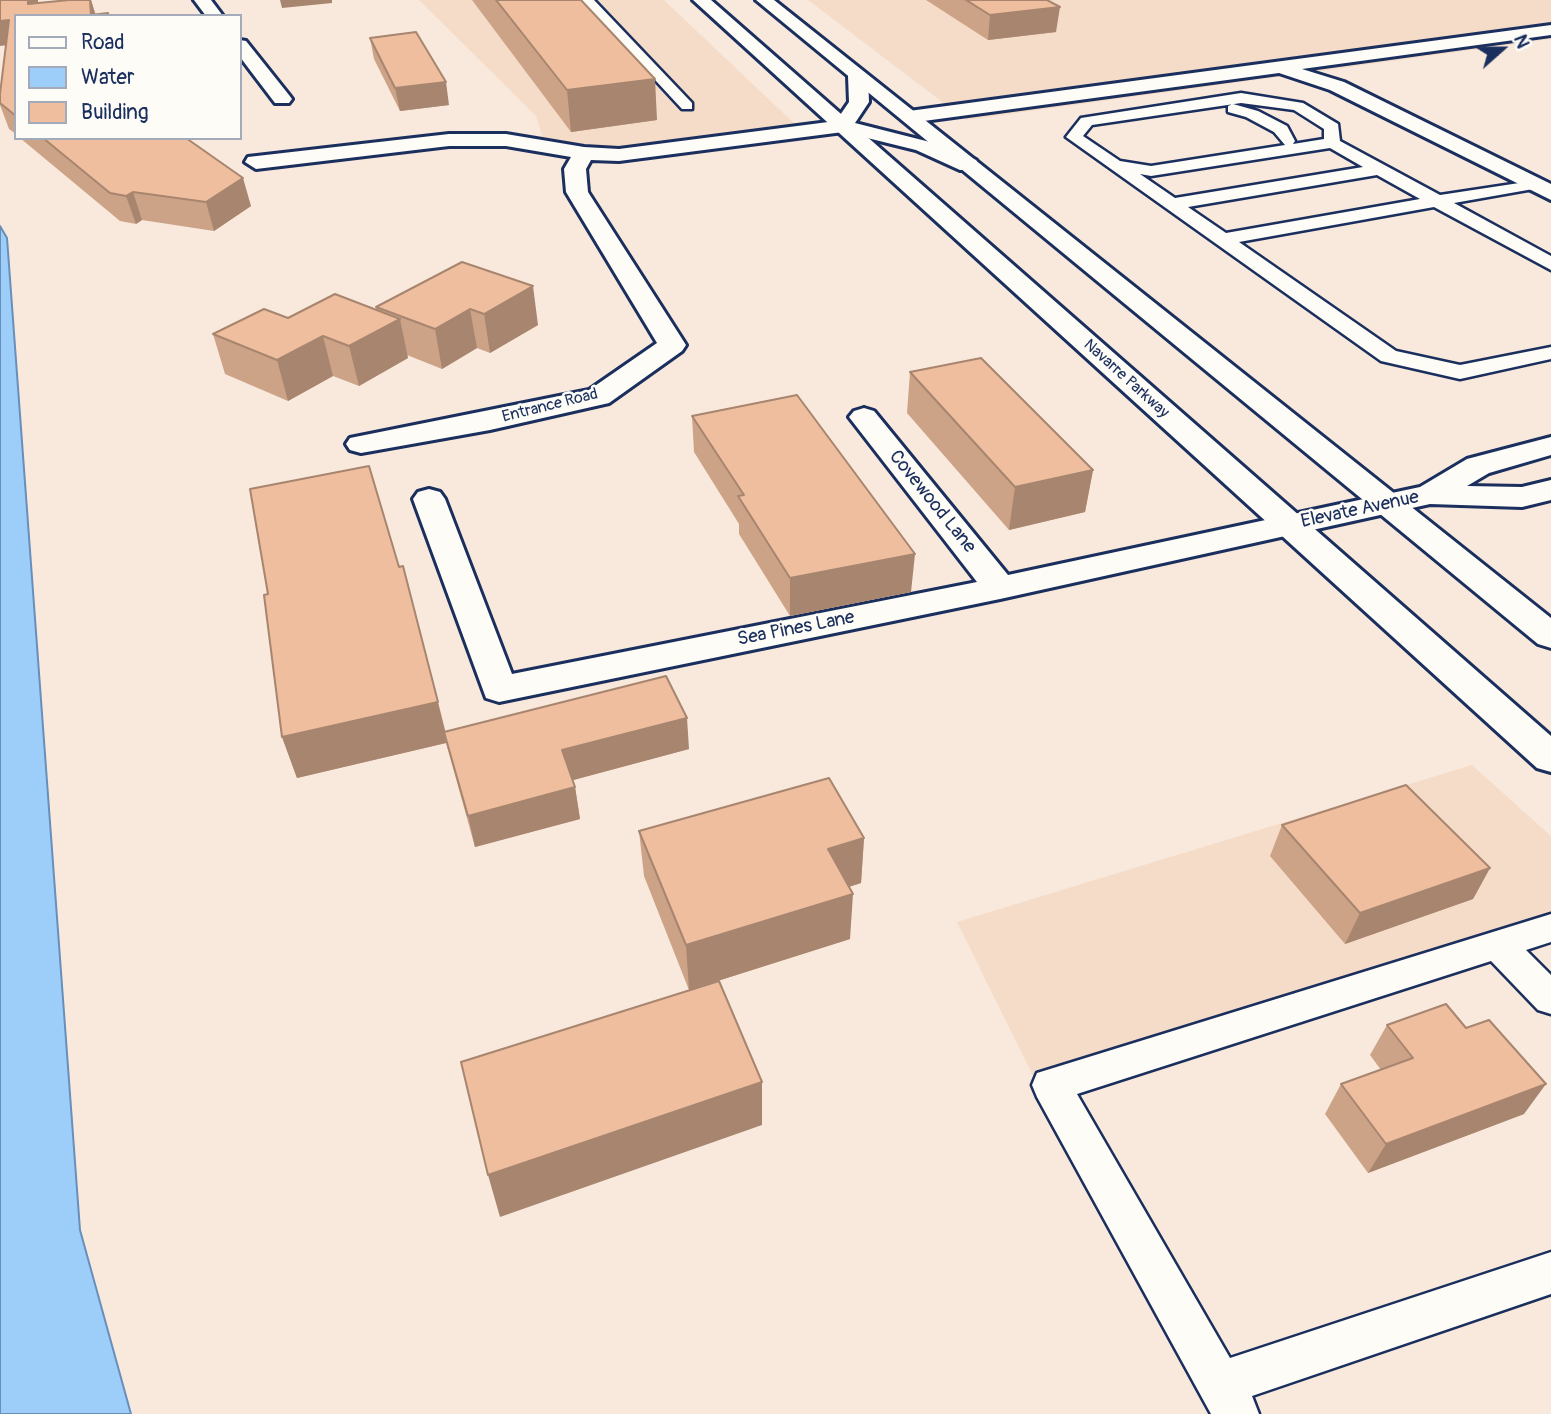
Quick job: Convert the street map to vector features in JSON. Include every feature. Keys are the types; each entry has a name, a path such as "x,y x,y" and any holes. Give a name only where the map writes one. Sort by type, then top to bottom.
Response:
{"main road":[{"path":"202,0 213,14"},
{"name":"Navarre Parkway","path":"701,0 1551,758"},
{"path":"764,0 1551,636"},
{"path":"909,117 1551,30"},
{"path":"242,49 282,99"},
{"path":"1278,67 1299,77 1336,86 1542,189"},
{"path":"843,126 859,102 858,76"},
{"path":"1299,77 1296,83 1551,216"},
{"path":"256,162 449,140 506,140 584,153 619,155 843,126 912,142 968,164"},
{"name":"Entrance Road","path":"361,444 490,421 598,397 672,345 578,192 575,169 584,153"},
{"name":"Covewood Lane","path":"864,417 1000,588"},
{"path":"1430,494 1478,466 1551,446"},
{"path":"1430,494 1522,497 1551,490"},
{"name":"Elevate Avenue","path":"1290,525 1430,494"},
{"name":"Sea Pines Lane","path":"429,499 499,688 1000,588 1290,525"}],"lane":[{"path":"587,0 687,106"},
{"path":"1125,88 1163,109"},
{"path":"1332,143 1332,127 1297,106 1241,98 1087,121 1074,137 1389,356 1460,372 1551,353"},
{"path":"1087,121 1123,122 1245,106 1284,110 1317,133 1265,147 1257,155"},
{"path":"1227,108 1252,114 1281,129 1287,141"},
{"path":"1115,165 1151,171 1332,143 1551,264"},
{"path":"1173,204 1380,169"},
{"path":"1223,239 1501,190 1542,189"},
{"path":"1550,1275 1228,1399 1051,1085 1551,928"},
{"path":"1498,945 1551,999"}],"shaded area":[{"path":"419,0 664,0 797,126 615,148 543,139 536,116"},
{"path":"808,0 1551,0 1551,39 966,120"},
{"path":"1472,765 1551,836 1551,944 1044,1098 957,922"}],"water":[{"path":"0,226 7,238 80,1230 131,1414 0,1414"}],"building":[{"path":"0,0 28,0 28,4 90,0 91,14 14,14 14,114 0,103 9,20 0,21"},
{"path":"496,0 581,0 655,79 567,90"},
{"path":"966,0 1047,0 1060,7 990,15"},
{"path":"416,32 446,82 395,88 370,38"},
{"path":"45,140 189,140 243,178 206,202 133,192 126,196 110,193"},
{"path":"462,262 533,286 484,314 470,309 435,329 376,307"},
{"path":"335,294 400,319 349,346 323,336 277,360 213,334 264,309 288,318"},
{"path":"981,358 1093,470 1015,487 910,372"},
{"path":"797,395 915,554 790,578 738,496 744,495 692,416"},
{"path":"369,466 399,567 403,566 438,702 282,737 264,595 268,594 250,489"},
{"path":"666,676 687,718 562,750 575,787 468,816 444,732"},
{"path":"829,778 864,838 828,849 853,894 686,945 639,831"},
{"path":"1406,785 1490,868 1360,913 1282,825"},
{"path":"719,981 762,1082 488,1175 461,1062"},
{"path":"1446,1004 1466,1028 1489,1020 1546,1084 1386,1144 1341,1084 1413,1058 1387,1025"}]}
